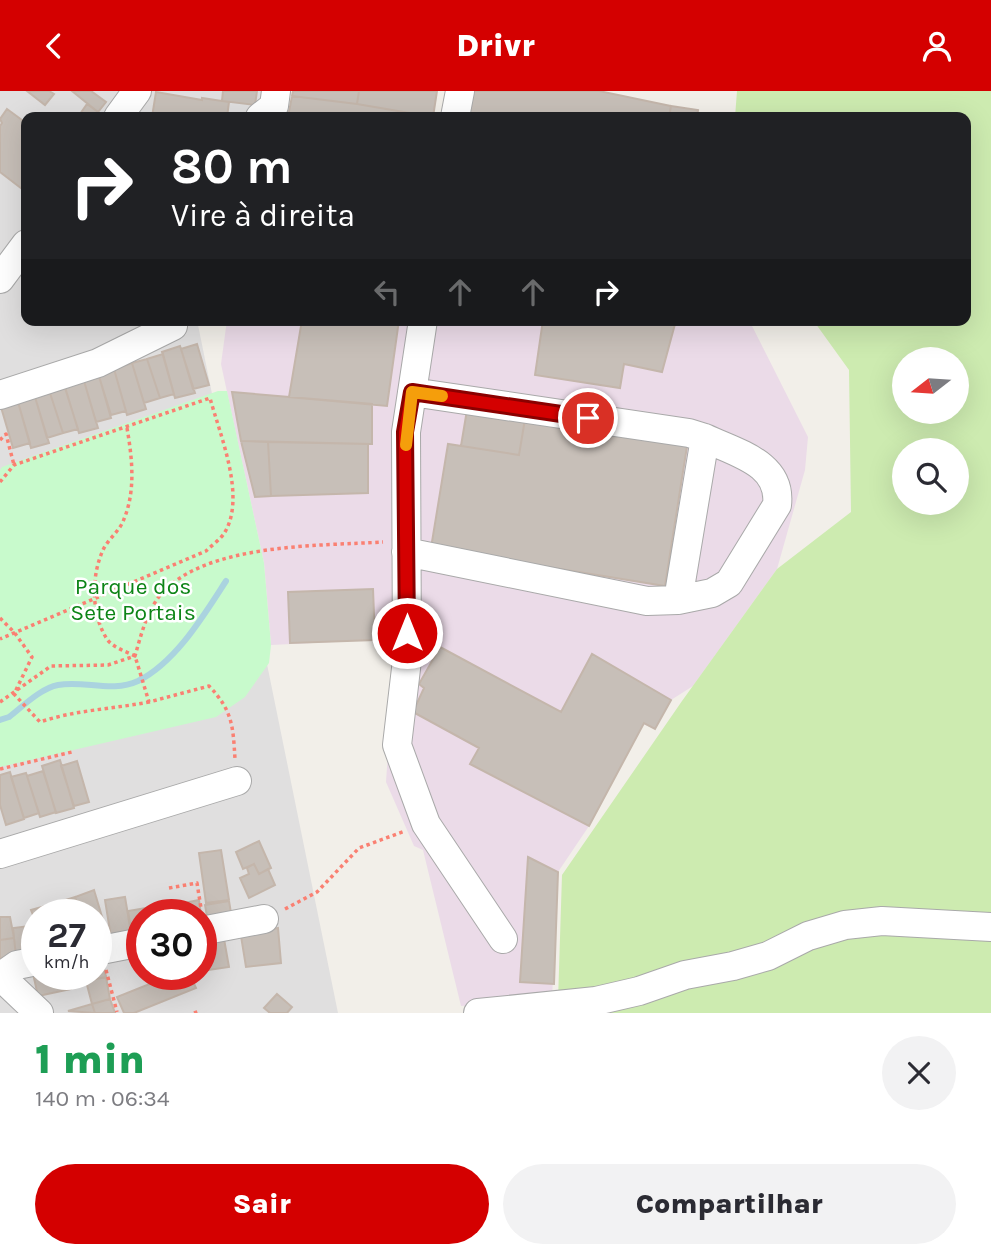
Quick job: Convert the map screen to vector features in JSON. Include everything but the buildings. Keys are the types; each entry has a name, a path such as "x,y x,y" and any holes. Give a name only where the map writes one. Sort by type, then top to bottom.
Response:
{"street":[{"path":"122,112 137,91"},
{"path":"266,112 274,106 276,91"},
{"path":"457,112 460,91"},
{"path":"0,395 98,363 173,326"},
{"path":"422,326 405,432 407,660 397,745 426,824 503,939"},
{"path":"406,546 647,601 678,600 712,593 729,583 776,505 778,491 774,478 764,467 689,433 412,392"},
{"path":"678,600 705,438"},
{"path":"0,855 237,781"},
{"path":"217,928 264,919"},
{"path":"478,1013 596,1001 639,991 685,975 768,956 808,936 845,925 883,921 991,927"},
{"path":"21,964 1,977 39,1013"}],"path":[{"path":"0,482 14,465 210,398 233,481 232,510 225,533 206,551 0,639"},
{"path":"127,428 131,456 131,492 124,521 103,550 94,589 97,614 108,641 135,656"},
{"path":"0,440 6,435 14,465"},
{"path":"149,702 135,656 153,605 177,580 241,553 262,550 406,546"},
{"path":"0,618 32,657 15,695"},
{"path":"0,702 15,695 51,666 108,666 135,656"},
{"path":"15,695 40,722 68,712 90,713 209,687 224,702 232,722 237,781"},
{"path":"0,769 72,752"},
{"path":"264,919 317,892 359,848 426,824"},
{"path":"169,888 197,883 199,899"},
{"path":"111,990 117,1012"},
{"path":"194,1013 200,1011"}],"shaded area":[{"path":"0,91 274,91 264,112 21,112 21,326 198,326 338,1013 0,1013"},
{"path":"226,326 752,326 808,437 805,470 777,569 693,686 671,700 655,729 643,724 589,826 558,872 552,999 461,1006 423,850 414,846 386,782 396,639 271,645 264,563 221,364"}],"green space":[{"path":"737,91 991,91 991,1013 519,1013 558,1001 562,875 777,569 851,512 849,370 817,326 971,326 971,112 735,112"},
{"name":"Parque dos Sete Portais","path":"218,391 227,391 264,563 271,645 269,663 245,697 216,717 0,767 0,470 2,467"}],"waterway":[{"path":"0,720 9,717 45,690 58,685 118,686 138,681 152,673 188,637 226,581"}],"slow traffic":[{"path":"406,445 405,432 412,392 442,396"}],"route":[{"path":"407,633 405,432 412,392 588,418"}]}
